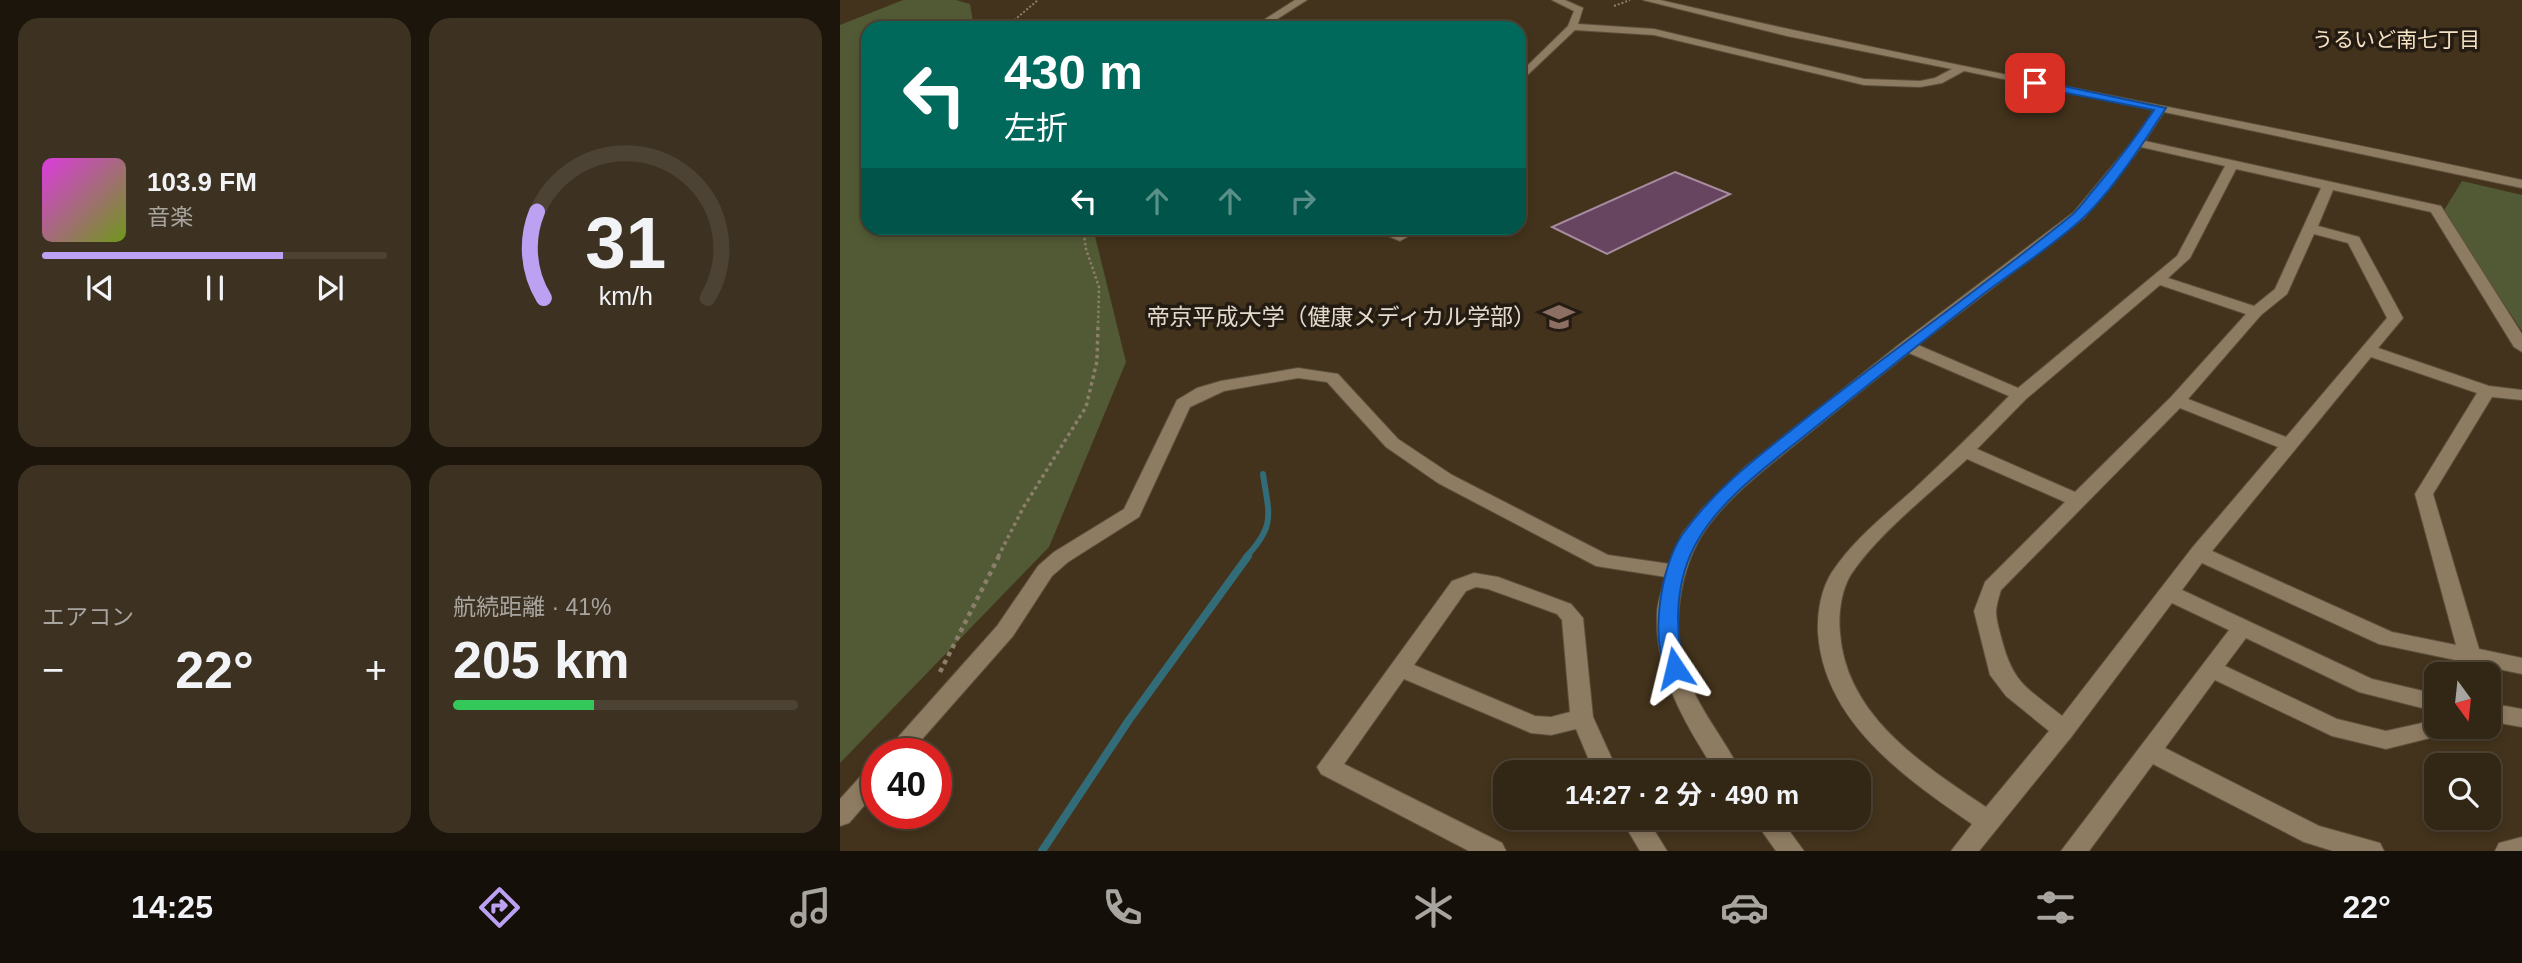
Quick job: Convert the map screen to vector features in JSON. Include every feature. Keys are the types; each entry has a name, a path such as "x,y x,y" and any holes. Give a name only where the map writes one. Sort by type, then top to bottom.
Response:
{"street":[{"path":"1268,21 1302,0"},
{"path":"1526,73 1572,27 1580,10 1557,0"},
{"path":"1648,0 1760,27 2319,139 2522,184"},
{"path":"1572,27 1654,32 1864,82 1920,84 1938,81 1960,69"},
{"path":"1721,760 1701,730 1680,688 1669,648 1667,612 1689,539 1710,512 1743,479 1907,346 2079,215 2138,143 2160,108"},
{"path":"2138,143 2436,209 2522,347"},
{"path":"1987,821 1919,775 1871,730 1850,699 1835,667 1829,628 1833,593 1850,562 2020,395 2183,258 2232,164"},
{"path":"2064,730 2014,690 1998,669 1984,611 1992,587 2178,401 2256,312 2282,291 2329,185"},
{"path":"1964,851 2064,730 2199,552 2395,318 2354,240 2309,228"},
{"path":"1394,235 1399,237"},
{"path":"2157,279 2256,312"},
{"path":"1907,346 2020,395"},
{"path":"2370,351 2487,391 2522,395"},
{"path":"909,738 1005,631 1045,570 1061,557 1132,513 1180,409 1195,395 1212,388 1298,373 1332,378 1392,443 1445,479 1603,562 1677,572"},
{"path":"2470,655 2424,494 2487,391"},
{"path":"2178,401 2289,445"},
{"path":"1965,451 2079,501"},
{"path":"2199,552 2387,639 2522,666"},
{"path":"1493,851 1329,767 1459,586 1474,580 1491,582 1564,609 1572,618 1582,717 1601,760"},
{"path":"2169,593 2367,686 2424,700"},
{"path":"2079,849 2242,628"},
{"path":"1401,668 1531,724 1547,728 1562,726 1582,717"},
{"path":"2211,669 2332,727 2386,740 2424,731"},
{"path":"2501,714 2522,718"},
{"path":"2149,751 2313,835 2371,851"},
{"path":"840,816 861,793"},
{"path":"1640,830 1654,851"},
{"path":"1771,830 1781,848"},
{"path":"2508,851 2522,848"}],"path":[{"path":"1013,21 1038,0"},
{"path":"1614,6 1630,0"},
{"path":"938,676 1023,508 1086,407 1097,361 1099,288 1084,235"}],"green space":[{"path":"903,0 956,0 970,4 973,21 861,21 861,235 1095,235 1126,362 1049,547 864,738 861,738 861,741 840,763 840,25"},
{"path":"2462,181 2522,195 2522,331 2443,212"}],"building":[{"path":"1675,172 1730,194 1607,254 1552,227"}],"waterway":[{"path":"1246,557 1262,536 1268,519 1263,474"},
{"path":"1042,851 1129,720 1248,556"}],"place":[{"name":"帝京平成大学（健康メディカル学部）","path":"1559,317"}],"district":[{"name":"うるいど南七丁目","path":"2396,40"}],"route":[{"path":"1675,668 1669,648 1667,612 1689,539 1710,512 1751,471 1907,346 2079,215 2138,143 2160,108 2035,83"}]}
